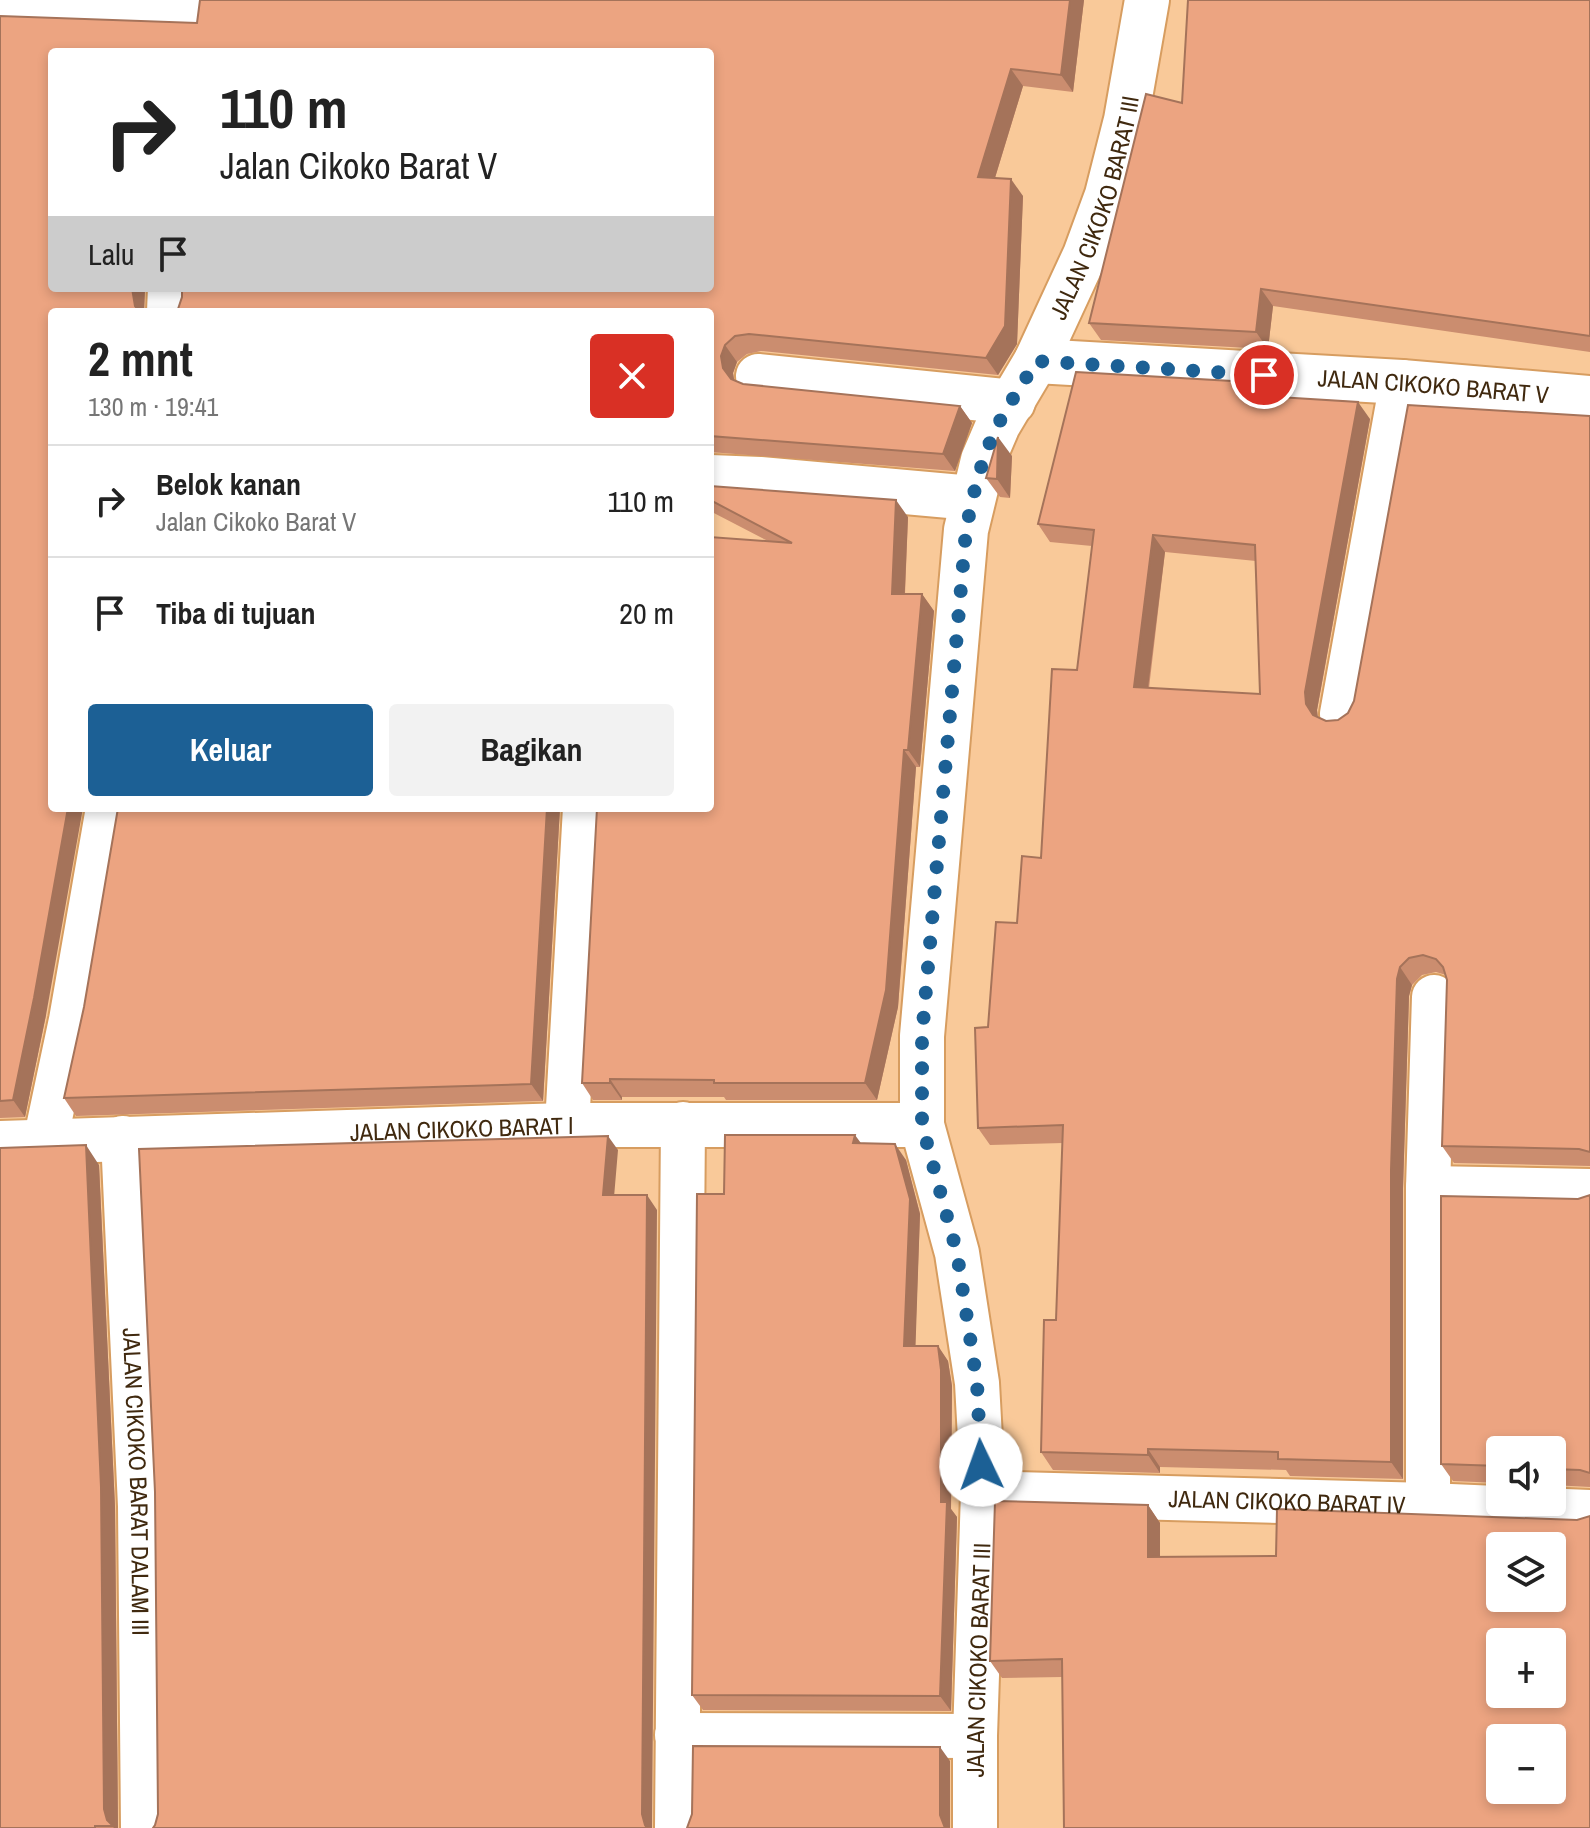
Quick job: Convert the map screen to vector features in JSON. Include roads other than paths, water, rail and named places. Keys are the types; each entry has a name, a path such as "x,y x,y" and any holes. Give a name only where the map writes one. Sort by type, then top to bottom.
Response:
{"street":[{"path":"1140,0 1147,0"},
{"name":"JALAN CIKOKO BARAT III","path":"975,1828 983,1493 977,1383 957,1253 922,1125 922,1036 966,530 983,460 998,425 1036,361 1085,255 1107,195 1126,120 1147,0"},
{"path":"0,8 183,22"},
{"name":"JALAN CIKOKO BARAT V","path":"1036,361 1402,382 1590,398"},
{"path":"758,376 1013,402"},
{"path":"1342,714 1402,382"},
{"path":"714,477 972,498"},
{"path":"45,1142 71,1020 107,812"},
{"path":"567,1125 585,812"},
{"path":"1428,1505 1428,1188 1434,997"},
{"path":"677,1828 683,1124"},
{"name":"JALAN CIKOKO BARAT I","path":"0,1143 567,1125 922,1125"},
{"name":"JALAN CIKOKO BARAT DALAM III","path":"123,1138 140,1506 143,1828"},
{"path":"1428,1188 1590,1191"},
{"name":"JALAN CIKOKO BARAT IV","path":"983,1493 1590,1512"},
{"path":"677,1735 975,1736"}]}
